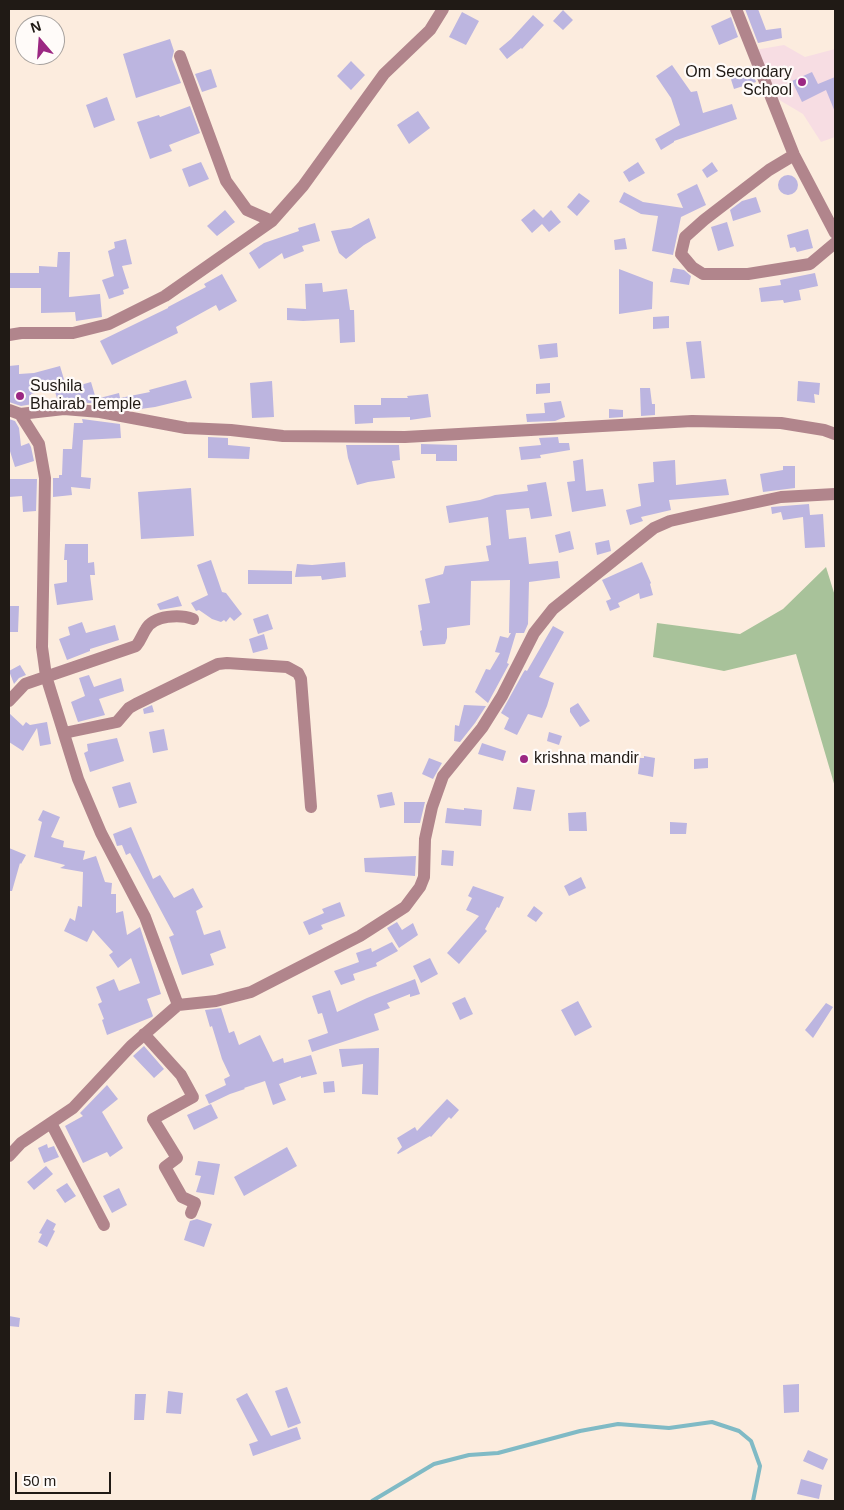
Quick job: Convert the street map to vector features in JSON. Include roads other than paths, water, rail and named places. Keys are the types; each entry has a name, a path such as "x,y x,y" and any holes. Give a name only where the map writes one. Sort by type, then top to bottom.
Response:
{"street":[{"path":"9,334 73,333 109,324 165,296 272,221 303,186 384,74 430,30 443,9"},
{"path":"736,9 794,155 835,233"},
{"path":"180,56 226,181 247,210 272,221"},
{"path":"794,155 769,170 704,220 686,238 681,254 692,267 703,274 748,274 810,264 835,243"},
{"path":"14,412 64,409 82,410 144,419 186,428 231,430 283,436 405,437 692,421 780,423 824,430 835,434"},
{"path":"14,412 39,444 45,478 42,647 46,676 78,779 101,833 145,917 178,1005"},
{"path":"9,1156 21,1143 73,1108 111,1066 178,1005 216,1002 251,992 360,936 405,907 420,887 424,877 425,839 432,807 443,776 482,728 502,696 534,633 553,609 644,536 654,528 692,516 781,497 835,494"},
{"path":"9,701 25,684 136,646 146,628 157,620 179,616 193,619"},
{"path":"64,733 117,722 129,708 218,664 287,667 298,673 301,679 311,808"},
{"path":"144,1034 181,1075 193,1097 153,1119 177,1158 165,1167 182,1197 195,1203 191,1213"},
{"path":"51,1123 104,1225"}],"waterway":[{"path":"372,1501 434,1464 469,1455 498,1453 580,1431 618,1424 669,1428 712,1422 739,1431 751,1441 760,1466 753,1501"}],"place":[{"name":"Om Secondary School","path":"802,82"},
{"name":"Sushila Bhairab Temple","path":"20,396"},
{"name":"krishna mandir","path":"524,759"}]}
